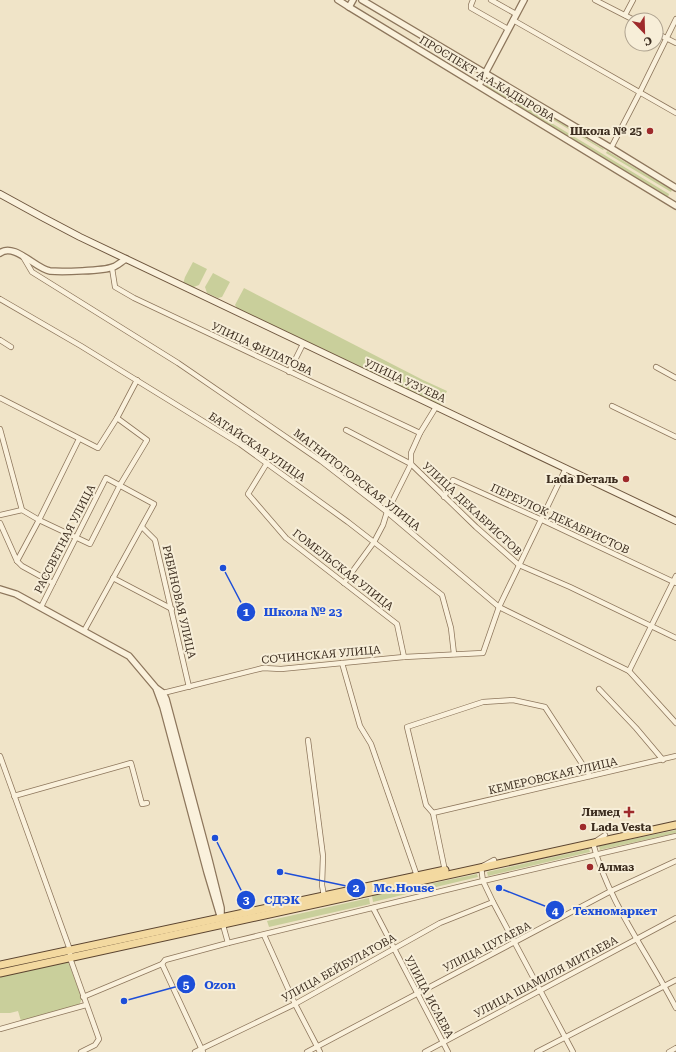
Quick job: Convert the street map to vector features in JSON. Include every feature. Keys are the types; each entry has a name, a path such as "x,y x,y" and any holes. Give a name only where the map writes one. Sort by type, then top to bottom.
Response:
{"main road":[{"name":"УЛИЦА УЗУЕВА","path":"0,194 48,221 126,259 676,521"},
{"path":"0,965 70,950 303,907 494,860 676,820"},
{"path":"0,973 222,922 324,896 417,876 481,867 676,825"}],"street":[{"name":"ПРОСПЕКТ А.А.КАДЫРОВА","path":"338,0 675,203"},
{"path":"349,6 353,0"},
{"name":"ПРОСПЕКТ А.А.КАДЫРОВА","path":"362,0 676,188"},
{"path":"473,0 471,8 508,29"},
{"path":"491,0 516,14"},
{"path":"479,85 524,0"},
{"path":"595,0 624,14"},
{"path":"627,12 633,0"},
{"path":"611,148 676,19"},
{"path":"513,20 676,114"},
{"path":"666,38 676,44"},
{"path":"0,253 5,250 9,250 22,255 49,271 80,271 112,268 126,259"},
{"name":"МАГНИТОГОРСКАЯ УЛИЦА","path":"22,255 32,272 166,355 321,461 387,512 499,607 629,671 676,722"},
{"name":"УЛИЦА ФИЛАТОВА","path":"112,268 115,287 134,298 420,433"},
{"name":"БАТАЙСКАЯ УЛИЦА","path":"0,299 137,380 240,444 374,542 442,595 451,628 454,654"},
{"path":"0,340 10,347"},
{"path":"290,372 303,344"},
{"path":"656,367 676,378"},
{"path":"0,398 98,448 118,418 137,380"},
{"path":"612,406 676,437"},
{"path":"344,583 374,542 383,525 387,512 412,464 411,453 420,433 436,407"},
{"path":"0,429 1,438 22,510 75,538 90,544 120,485 147,440 118,418"},
{"name":"УЛИЦА ДЕКАБРИСТОВ","path":"346,430 412,464 476,527 519,565 570,587 676,638"},
{"path":"17,561 79,439"},
{"name":"ГОМЕЛЬСКАЯ УЛИЦА","path":"267,463 248,494 286,538 397,624 404,657"},
{"path":"499,607 566,468"},
{"name":"РАССВЕТНАЯ УЛИЦА","path":"41,607 106,478 120,485"},
{"name":"ПЕРЕУЛОК ДЕКАБРИСТОВ","path":"444,496 453,480 675,583"},
{"path":"84,631 154,504 120,485"},
{"path":"0,516 22,510"},
{"path":"0,523 17,561 22,566 53,582"},
{"name":"РЯБИНОВАЯ УЛИЦА","path":"142,527 155,540 189,687"},
{"path":"629,671 675,583 676,576"},
{"path":"114,578 172,609"},
{"path":"0,589 16,594 129,656 156,688 163,693 175,731 209,860 221,908 222,922"},
{"name":"СОЧИНСКАЯ УЛИЦА","path":"163,693 263,668 281,669 404,657 483,653 499,607"},
{"path":"342,663 360,726 371,744 417,876"},
{"path":"156,688 163,707 207,872 228,943"},
{"path":"599,689 636,728 663,760"},
{"path":"446,873 434,813 426,805 407,727 483,702 513,700 545,707 590,776"},
{"path":"303,907 324,896 322,885 323,856 308,740"},
{"path":"0,756 70,950 70,958 99,1039 95,1044 81,1052"},
{"name":"КЕМЕРОВСКАЯ УЛИЦА","path":"434,813 676,756"},
{"path":"14,796 131,763 142,804 147,803"},
{"path":"605,835 594,843 611,891 676,1008"},
{"path":"83,997 162,964 170,958 483,881 676,836"},
{"path":"494,860 481,867 483,881 514,943 573,1052"},
{"name":"УЛИЦА ЦУГАЕВА","path":"307,1052 611,891 676,860"},
{"name":"УЛИЦА БЕЙБУЛАТОВА","path":"195,1052 202,1050 294,1004 440,923 493,902"},
{"name":"УЛИЦА ИСАЕВА","path":"373,908 448,1052"},
{"name":"УЛИЦА ШАМИЛЯ МИТАЕВА","path":"425,1052 676,918"},
{"path":"264,935 294,1004 320,1052"},
{"path":"162,964 202,1050"},
{"path":"537,1052 676,980"},
{"path":"0,1028 86,1005"},
{"path":"669,1052 676,1048"}],"green space":[{"path":"490,80 604,149 603,150 489,81"},
{"path":"487,84 669,194 668,197 486,86"},
{"path":"607,151 672,190 671,192 606,153"},
{"path":"193,262 207,269 199,285 191,288 183,284"},
{"path":"213,273 230,282 222,297 218,298 207,293 205,287"},
{"path":"244,288 447,391 440,406 239,311 235,305"},
{"path":"676,830 676,833 600,850 599,846"},
{"path":"589,849 590,852 488,876 487,872"},
{"path":"477,874 478,877 373,902 372,896"},
{"path":"369,898 370,904 269,927 267,921"},
{"path":"67,961 82,999 79,1005 21,1021 18,1011 0,1013 0,975"}],"place":[{"name":"Школа № 25","path":"650,131"},
{"name":"Lada Dеталь","path":"626,479"},
{"name":"Школа № 23","path":"223,568"},
{"name":"Лимед","path":"629,812"},
{"name":"Lada Vesta","path":"583,827"},
{"name":"СДЭК","path":"215,838"},
{"name":"Алмаз","path":"590,867"},
{"name":"Mc.House","path":"280,872"},
{"name":"Техномаркет","path":"499,888"},
{"name":"Ozon","path":"124,1001"}]}
